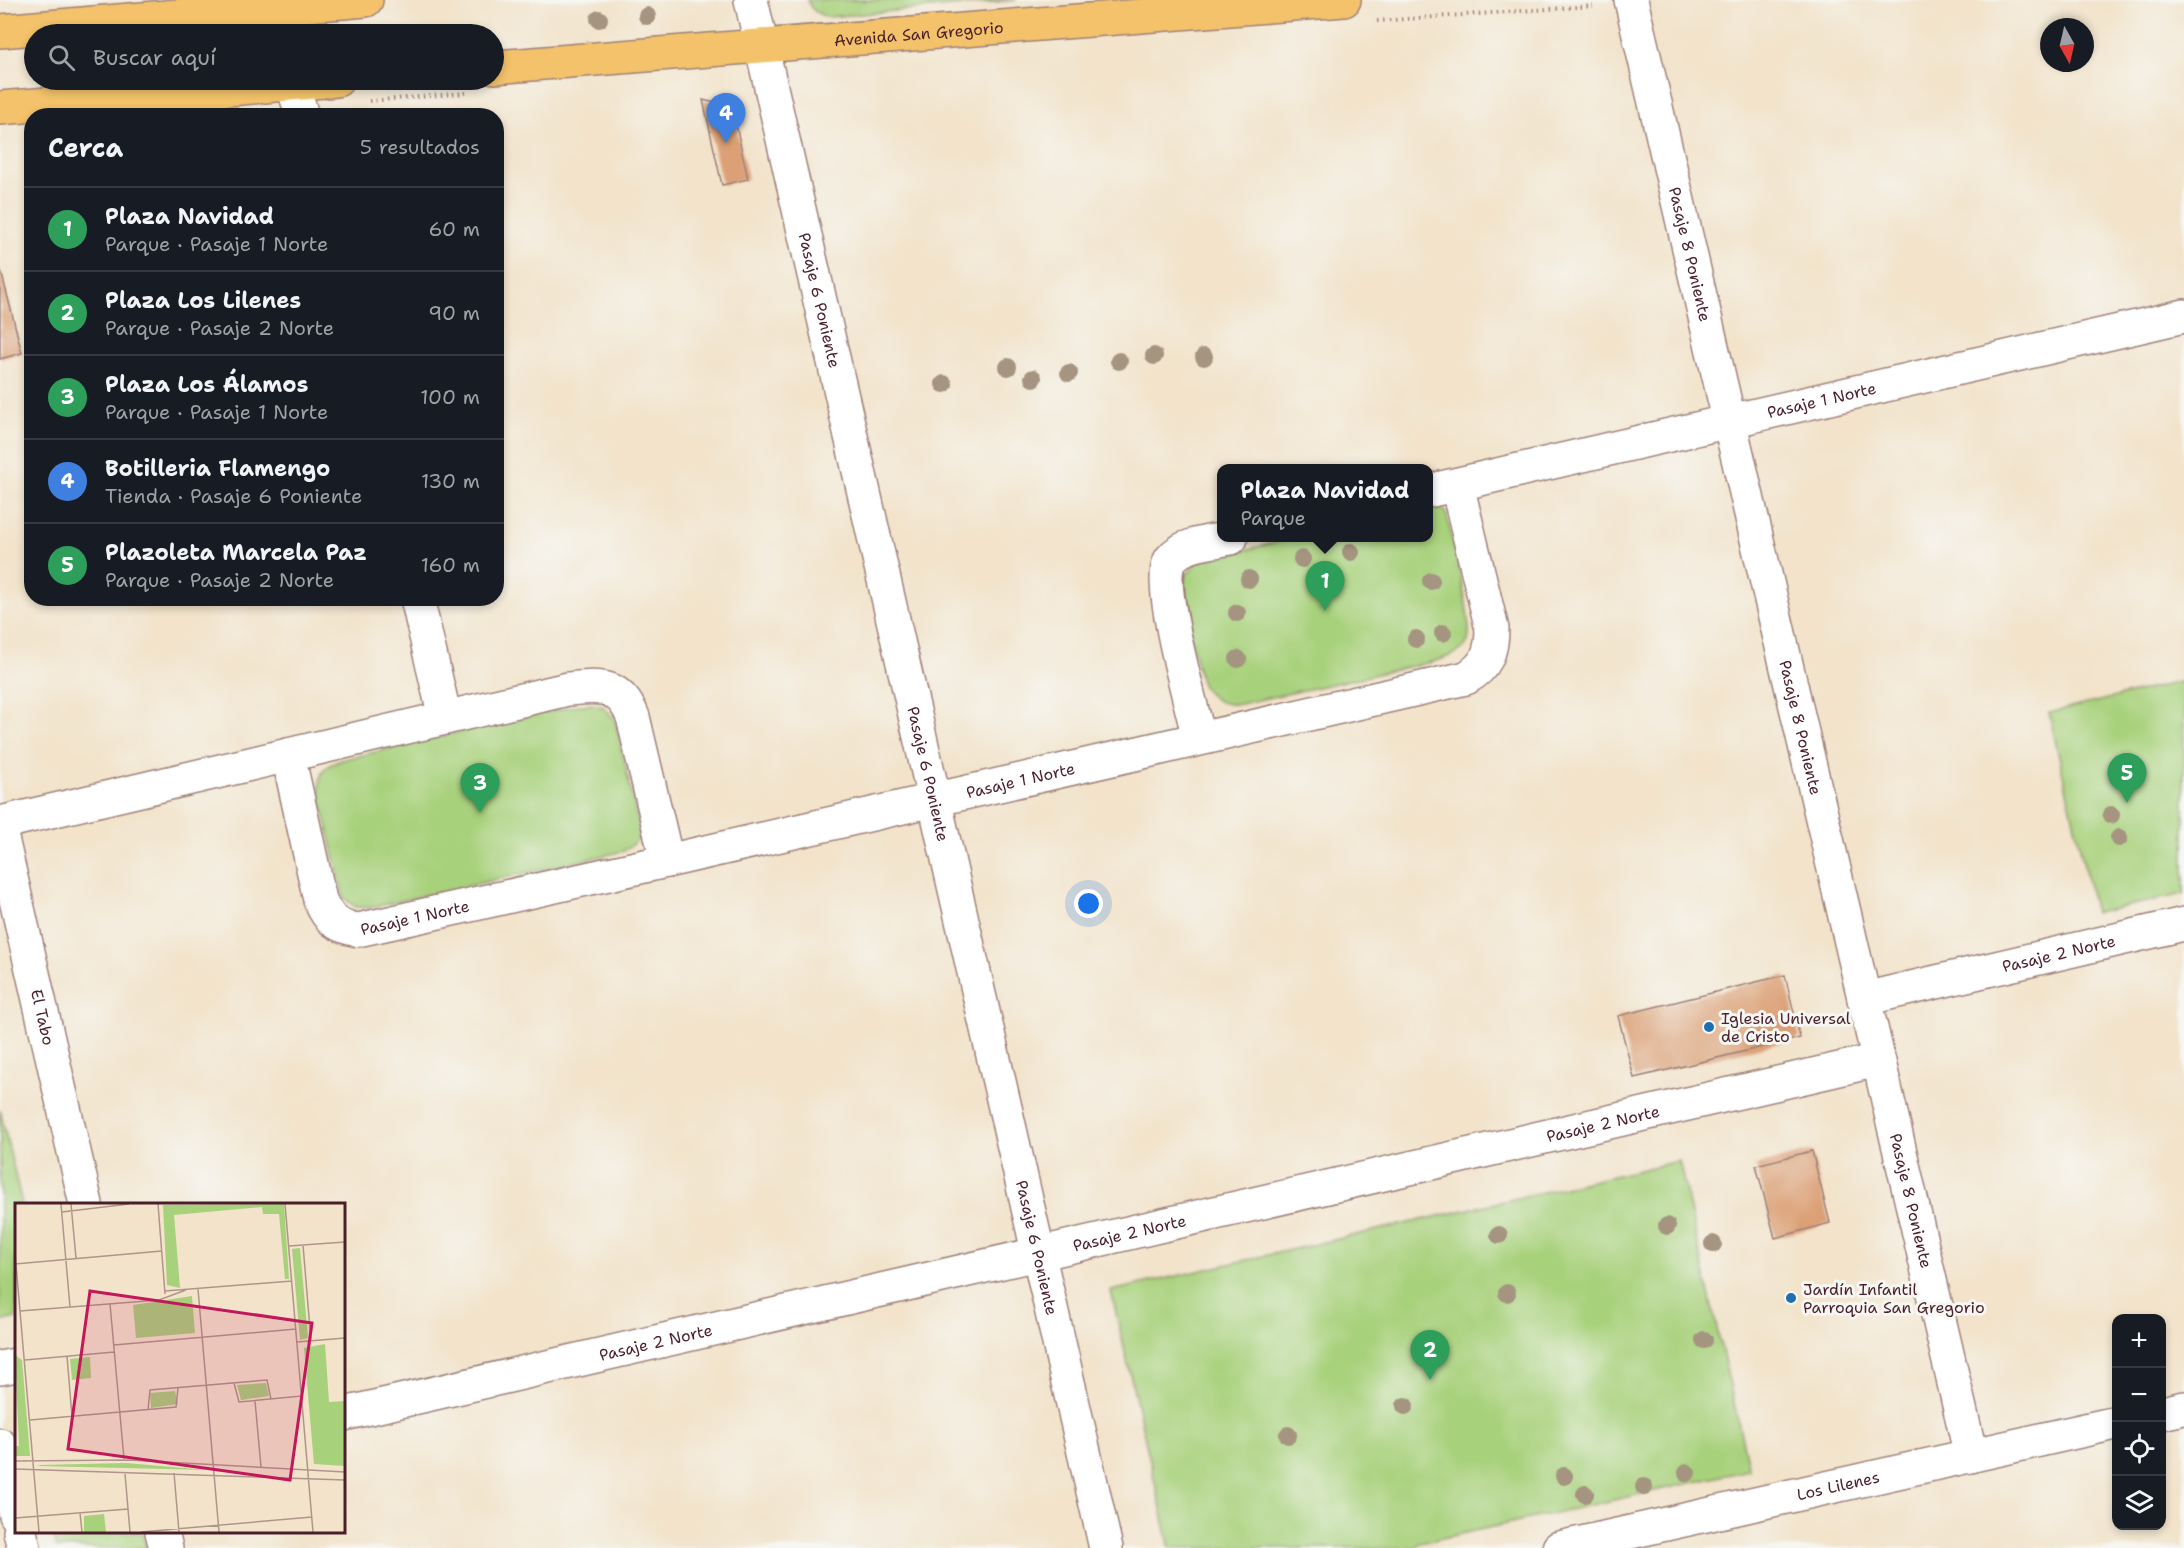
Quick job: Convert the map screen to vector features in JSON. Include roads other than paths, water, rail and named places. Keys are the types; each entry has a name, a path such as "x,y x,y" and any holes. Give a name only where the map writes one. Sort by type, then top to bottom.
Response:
{"main road":[{"path":"83,24 366,0"},
{"name":"Avenida San Gregorio","path":"504,66 1344,0"},
{"path":"0,31 24,29"},
{"path":"0,108 220,90"}],"street":[{"name":"Pasaje 6 Poniente","path":"751,0 1106,1548"},
{"name":"Pasaje 8 Poniente","path":"1632,0 1971,1456"},
{"path":"295,90 300,108"},
{"name":"Pasaje 1 Norte","path":"288,755 320,900 331,920 346,928 358,930 1466,678 1483,665 1492,644 1492,629 1443,488 2184,316"},
{"path":"1199,738 1167,599 1167,567 1170,560 1182,551 1217,541"},
{"path":"419,606 445,718"},
{"path":"0,823 568,689 598,686 609,689 624,701 633,717 668,861"},
{"name":"El Tabo","path":"0,830 86,1203"},
{"name":"Pasaje 2 Norte","path":"1864,999 2184,924"},
{"name":"Pasaje 2 Norte","path":"345,1414 1878,1060"},
{"path":"0,1368 15,1365"},
{"path":"2166,1412 2184,1408"},
{"name":"Los Lilenes","path":"1559,1548 2112,1424"},
{"path":"0,1445 15,1511"},
{"path":"20,1533 24,1548"},
{"path":"162,1533 166,1548"}],"place":[{"name":"Botilleria Flamengo","path":"726,143"},
{"name":"Plaza Navidad","path":"1325,611"},
{"name":"Plazoleta Marcela Paz","path":"2127,803"},
{"name":"Plaza Los Álamos","path":"480,813"},
{"name":"Iglesia Universal de Cristo","path":"1709,1027"},
{"name":"Jardín Infantil Parroquia San Gregorio","path":"1791,1298"},
{"name":"Plaza Los Lilenes","path":"1430,1380"}]}
